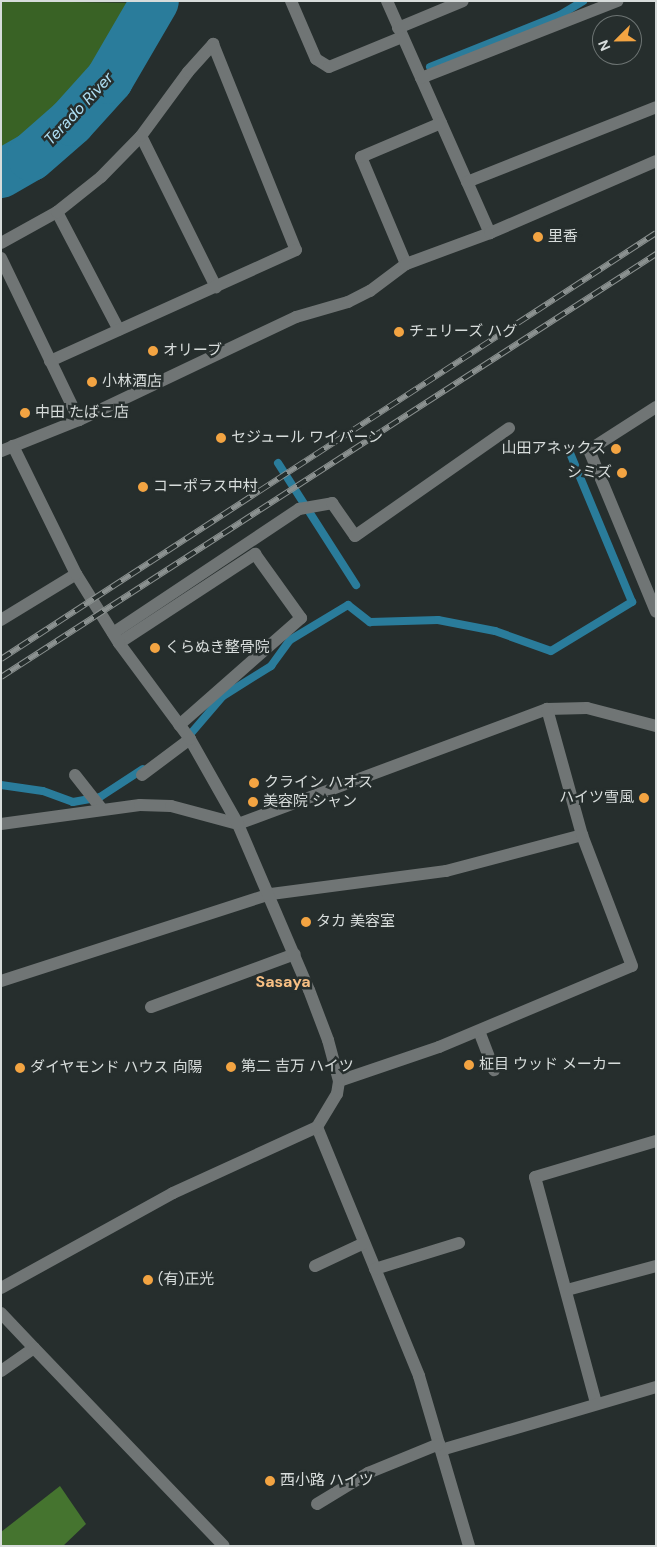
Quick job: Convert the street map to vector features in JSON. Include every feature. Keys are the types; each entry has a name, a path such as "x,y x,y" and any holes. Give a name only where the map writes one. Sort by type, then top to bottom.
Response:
{"street":[{"path":"291,1 316,59 329,68 463,1"},
{"path":"387,1 490,232"},
{"path":"421,78 617,1"},
{"path":"1,243 57,212 101,177 140,136 188,72 214,44 296,250 50,361"},
{"path":"468,182 656,108"},
{"path":"406,264 361,156 441,123"},
{"path":"140,136 216,287"},
{"path":"1,1288 173,1193 317,1128 337,1094 339,1081 328,1040 295,954 271,894 238,824 190,739 116,638 76,574 7,449 78,420 296,317 348,302 370,291 406,264 490,232 656,161"},
{"path":"57,212 119,330"},
{"path":"1,258 4,273 50,361 78,420"},
{"path":"656,407 589,450 656,612"},
{"path":"116,638 305,509 332,503 355,536 509,428"},
{"path":"116,638 255,554 301,618 179,725"},
{"path":"1,620 76,574"},
{"path":"1,824 100,808 140,804 171,806 238,824 547,709 587,708 656,726"},
{"path":"339,1081 479,1031 632,966 582,835 547,709"},
{"path":"142,775 190,739"},
{"path":"75,775 100,808"},
{"path":"1,981 271,894 446,871 582,835"},
{"path":"151,1007 295,954"},
{"path":"479,1031 494,1070"},
{"path":"317,1128 419,1376 469,1546"},
{"path":"596,1403 535,1177 656,1141"},
{"path":"315,1266 364,1243"},
{"path":"375,1269 459,1243"},
{"path":"567,1290 656,1266"},
{"path":"1,1313 224,1546"},
{"path":"1,1371 34,1348"},
{"path":"318,1504 368,1473 440,1447 656,1388"}],"green space":[{"path":"1,1 143,3 83,95 40,136 1,161"},
{"path":"60,1486 86,1524 63,1546 1,1546 1,1532"}],"waterway":[{"name":"Terado River","path":"1,174 31,157 71,122 109,80 155,1"},
{"path":"430,67 560,15 583,1"},
{"path":"187,738 223,696 271,666 290,640 348,605 370,622 438,620 495,631 551,651 632,602 569,451"},
{"path":"278,463 356,585"},
{"path":"1,785 43,791 73,802 100,797 143,769"}],"railway":[{"path":"1,659 656,233"},
{"path":"1,677 656,254"}],"place":[{"name":"里香","path":"538,237"},
{"name":"チェリーズ ハグ","path":"399,332"},
{"name":"オリーブ","path":"153,351"},
{"name":"小林酒店","path":"92,382"},
{"name":"中田 たばこ店","path":"25,413"},
{"name":"セジュール ワイバーン","path":"221,438"},
{"name":"山田アネックス","path":"616,449"},
{"name":"シミズ","path":"622,473"},
{"name":"コーポラス中村","path":"143,487"},
{"name":"くらぬき整骨院","path":"155,648"},
{"name":"クライン ハオス","path":"254,783"},
{"name":"ハイツ雪風","path":"644,798"},
{"name":"美容院 シャン","path":"253,802"},
{"name":"タカ 美容室","path":"306,922"},
{"name":"柾目 ウッド メーカー","path":"469,1065"},
{"name":"第二 吉万 ハイツ","path":"231,1067"},
{"name":"ダイヤモンド ハウス 向陽","path":"20,1068"},
{"name":"(有)正光","path":"148,1280"},
{"name":"西小路 ハイツ","path":"270,1481"}],"district":[{"name":"Sasaya","path":"283,982"}]}
